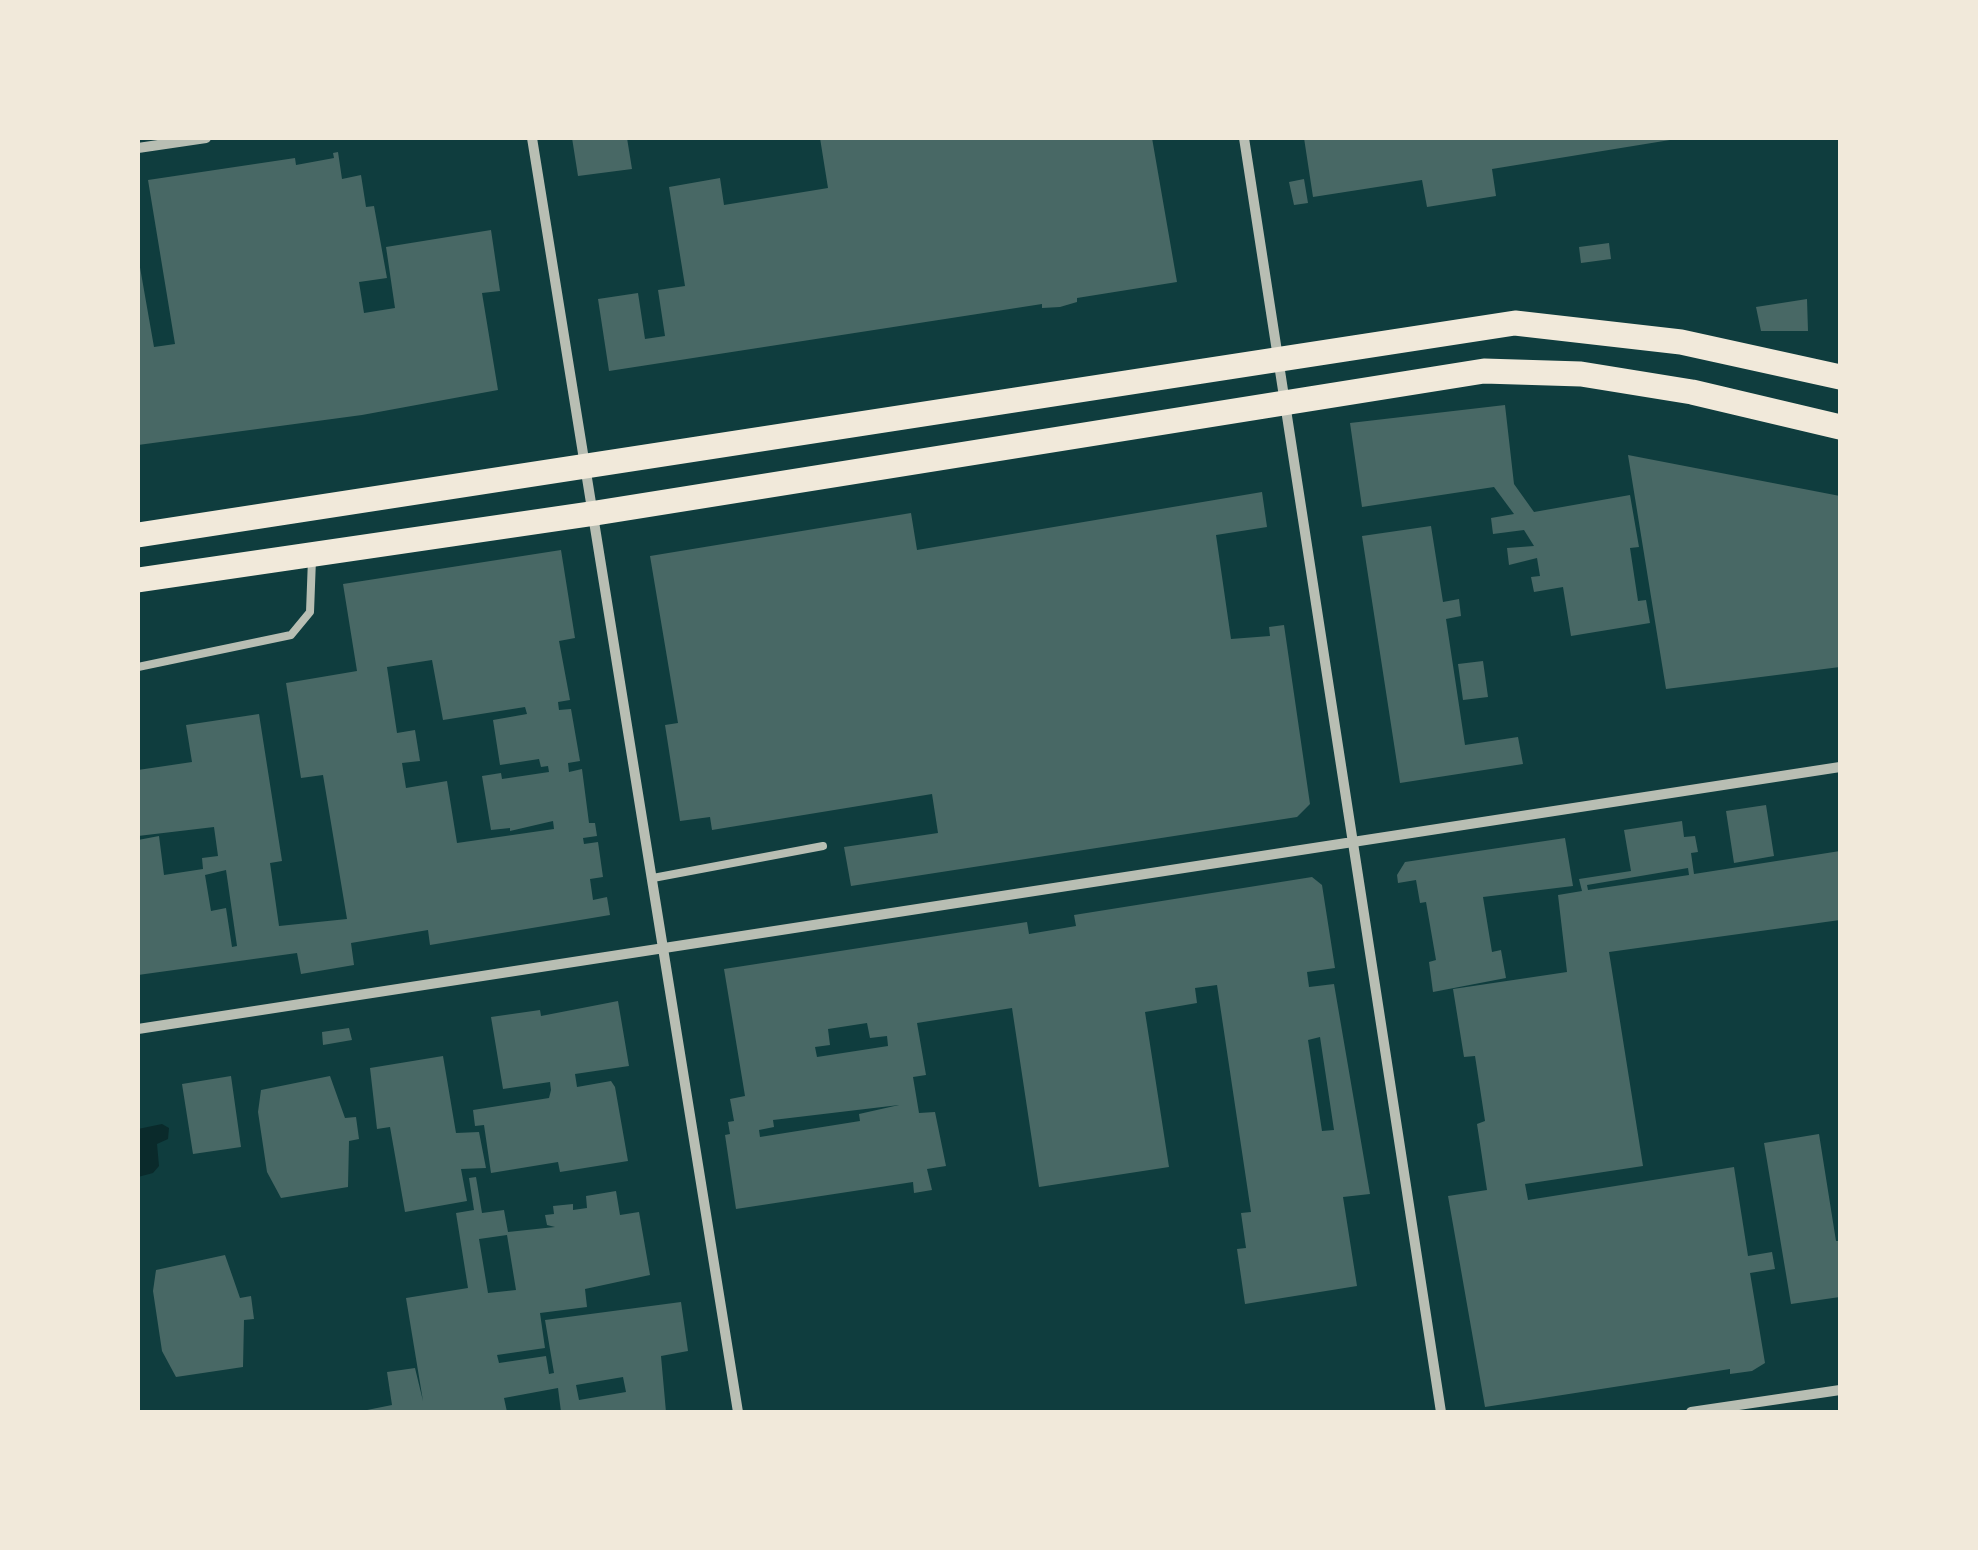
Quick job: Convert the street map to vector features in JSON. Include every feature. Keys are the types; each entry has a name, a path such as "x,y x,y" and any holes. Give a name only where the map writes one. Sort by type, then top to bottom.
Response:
{"main road":[{"path":"138,535 1280,356 1515,323 1680,342 1840,377"},
{"path":"138,580 596,513 1484,370 1581,374 1692,392 1840,426"}],"street":[{"path":"138,148 206,138"},
{"path":"532,138 596,513 738,1412"},
{"path":"1244,138 1441,1412"},
{"path":"138,1029 1840,768"},
{"path":"1691,1412 1840,1390"}],"lane":[{"path":"138,668 291,634 310,612 312,554"},
{"path":"654,878 823,846"}],"water":[{"path":"162,1124 169,1128 168,1139 157,1144 159,1166 153,1173 138,1177 138,1129"}],"building":[{"path":"572,138 627,138 632,169 578,176"},
{"path":"820,138 1152,138 1177,282 1077,298 1077,302 1060,307 1042,308 1042,304 609,371 598,299 638,293 645,339 665,336 658,290 685,286 669,187 720,178 724,205 828,188"},
{"path":"1304,138 1670,140 1492,169 1496,196 1427,207 1422,180 1313,197"},
{"path":"338,152 342,179 361,175 366,207 374,206 387,278 359,282 364,313 395,308 386,247 491,230 500,291 482,293 498,390 362,415 138,445 138,256 154,347 175,344 148,180 295,158 296,165 334,158 333,153"},
{"path":"1304,179 1308,203 1294,205 1289,182"},
{"path":"1609,243 1611,259 1581,263 1579,247"},
{"path":"1807,299 1808,331 1761,331 1756,307"},
{"path":"1505,405 1514,484 1534,512 1630,495 1639,547 1630,548 1638,601 1646,600 1650,623 1571,636 1563,587 1534,592 1531,577 1540,576 1537,558 1509,565 1507,548 1534,546 1524,530 1493,534 1491,518 1514,514 1494,487 1362,507 1350,423"},
{"path":"1628,455 1840,496 1840,667 1666,689"},
{"path":"1262,492 1267,527 1216,535 1231,639 1270,636 1269,627 1284,625 1310,804 1297,817 851,886 844,847 938,833 932,794 712,830 710,817 680,821 665,725 678,723 650,556 911,513 917,550"},
{"path":"1431,526 1443,602 1459,599 1461,616 1446,619 1465,745 1518,737 1523,764 1400,783 1362,536"},
{"path":"561,550 575,638 559,641 570,700 558,702 559,710 571,709 580,761 568,763 569,772 582,769 589,823 595,823 597,836 583,838 584,844 598,842 603,877 590,879 593,900 607,897 610,915 430,945 428,930 351,943 354,965 301,974 297,953 138,975 138,840 159,836 164,875 203,869 202,858 218,856 214,827 138,836 138,770 192,762 186,725 259,714 282,861 270,863 279,926 347,919 323,775 301,778 286,683 357,671 343,584","holes":["432,660 443,720 525,707 527,714 493,720 500,765 539,759 541,767 548,766 549,772 502,779 501,773 482,776 491,830 510,831 553,821 554,829 457,843 447,781 406,788 402,763 420,761 415,730 397,733 387,667","226,870 237,946 232,947 226,908 211,911 205,875"]},
{"path":"1483,661 1488,697 1463,700 1458,664"},
{"path":"1766,805 1774,856 1734,863 1726,811"},
{"path":"1682,821 1684,837 1695,836 1698,852 1691,853 1694,874 1840,851 1840,920 1609,952 1643,1166 1525,1184 1528,1200 1734,1167 1748,1256 1772,1252 1775,1269 1750,1273 1765,1363 1752,1371 1730,1374 1730,1369 1485,1407 1448,1196 1487,1190 1477,1124 1485,1121 1475,1056 1464,1057 1453,989 1567,972 1558,895 1582,891 1579,879 1631,871 1624,830","holes":["1688,868 1689,875 1588,890 1587,885"]},
{"path":"1565,838 1573,886 1483,897 1492,952 1501,950 1506,978 1433,992 1429,962 1436,960 1426,902 1420,903 1416,880 1398,883 1397,875 1405,862"},
{"path":"1312,877 1322,885 1335,968 1307,972 1309,987 1334,984 1370,1194 1343,1197 1357,1286 1245,1304 1237,1249 1246,1248 1241,1213 1251,1212 1217,985 1195,988 1197,1003 1145,1012 1169,1167 1039,1187 1012,1008 917,1023 926,1075 913,1077 919,1113 935,1112 946,1166 927,1169 932,1190 914,1193 913,1182 736,1209 725,1135 730,1134 728,1122 734,1121 730,1099 745,1096 724,969 1027,922 1029,934 1076,926 1074,915","holes":["867,1023 870,1038 887,1036 888,1046 817,1057 815,1047 830,1045 828,1029","1320,1037 1334,1130 1322,1131 1308,1040","899,1105 859,1114 860,1121 760,1137 759,1130 774,1127 773,1120"]},
{"path":"618,1001 629,1066 575,1074 577,1087 611,1081 615,1087 628,1161 560,1172 558,1162 491,1173 484,1125 475,1126 473,1110 549,1098 551,1090 550,1082 503,1089 491,1017 540,1010 541,1016"},
{"path":"349,1028 352,1040 323,1045 322,1032"},
{"path":"443,1056 456,1133 479,1132 486,1168 461,1169 467,1201 405,1212 390,1127 377,1129 370,1068"},
{"path":"231,1076 241,1147 193,1154 182,1084"},
{"path":"330,1076 345,1118 356,1117 359,1139 349,1141 348,1187 281,1198 267,1172 258,1112 261,1090"},
{"path":"1819,1134 1836,1241 1840,1241 1840,1297 1791,1304 1764,1143"},
{"path":"476,1177 482,1213 504,1210 508,1232 555,1227 547,1225 545,1215 554,1214 553,1206 573,1204 573,1210 587,1208 586,1196 616,1191 620,1215 639,1212 650,1275 585,1289 587,1307 540,1313 545,1348 497,1355 499,1363 546,1356 549,1374 554,1373 545,1320 681,1302 688,1351 661,1356 666,1412 561,1412 558,1388 504,1398 507,1412 357,1412 392,1405 387,1372 415,1368 423,1401 406,1298 468,1288 456,1213 474,1210 469,1178","holes":["507,1235 516,1290 488,1293 479,1239","623,1377 626,1392 579,1400 576,1385"]},
{"path":"225,1255 240,1298 251,1296 254,1319 244,1320 243,1367 176,1377 162,1351 153,1291 156,1270"}]}
